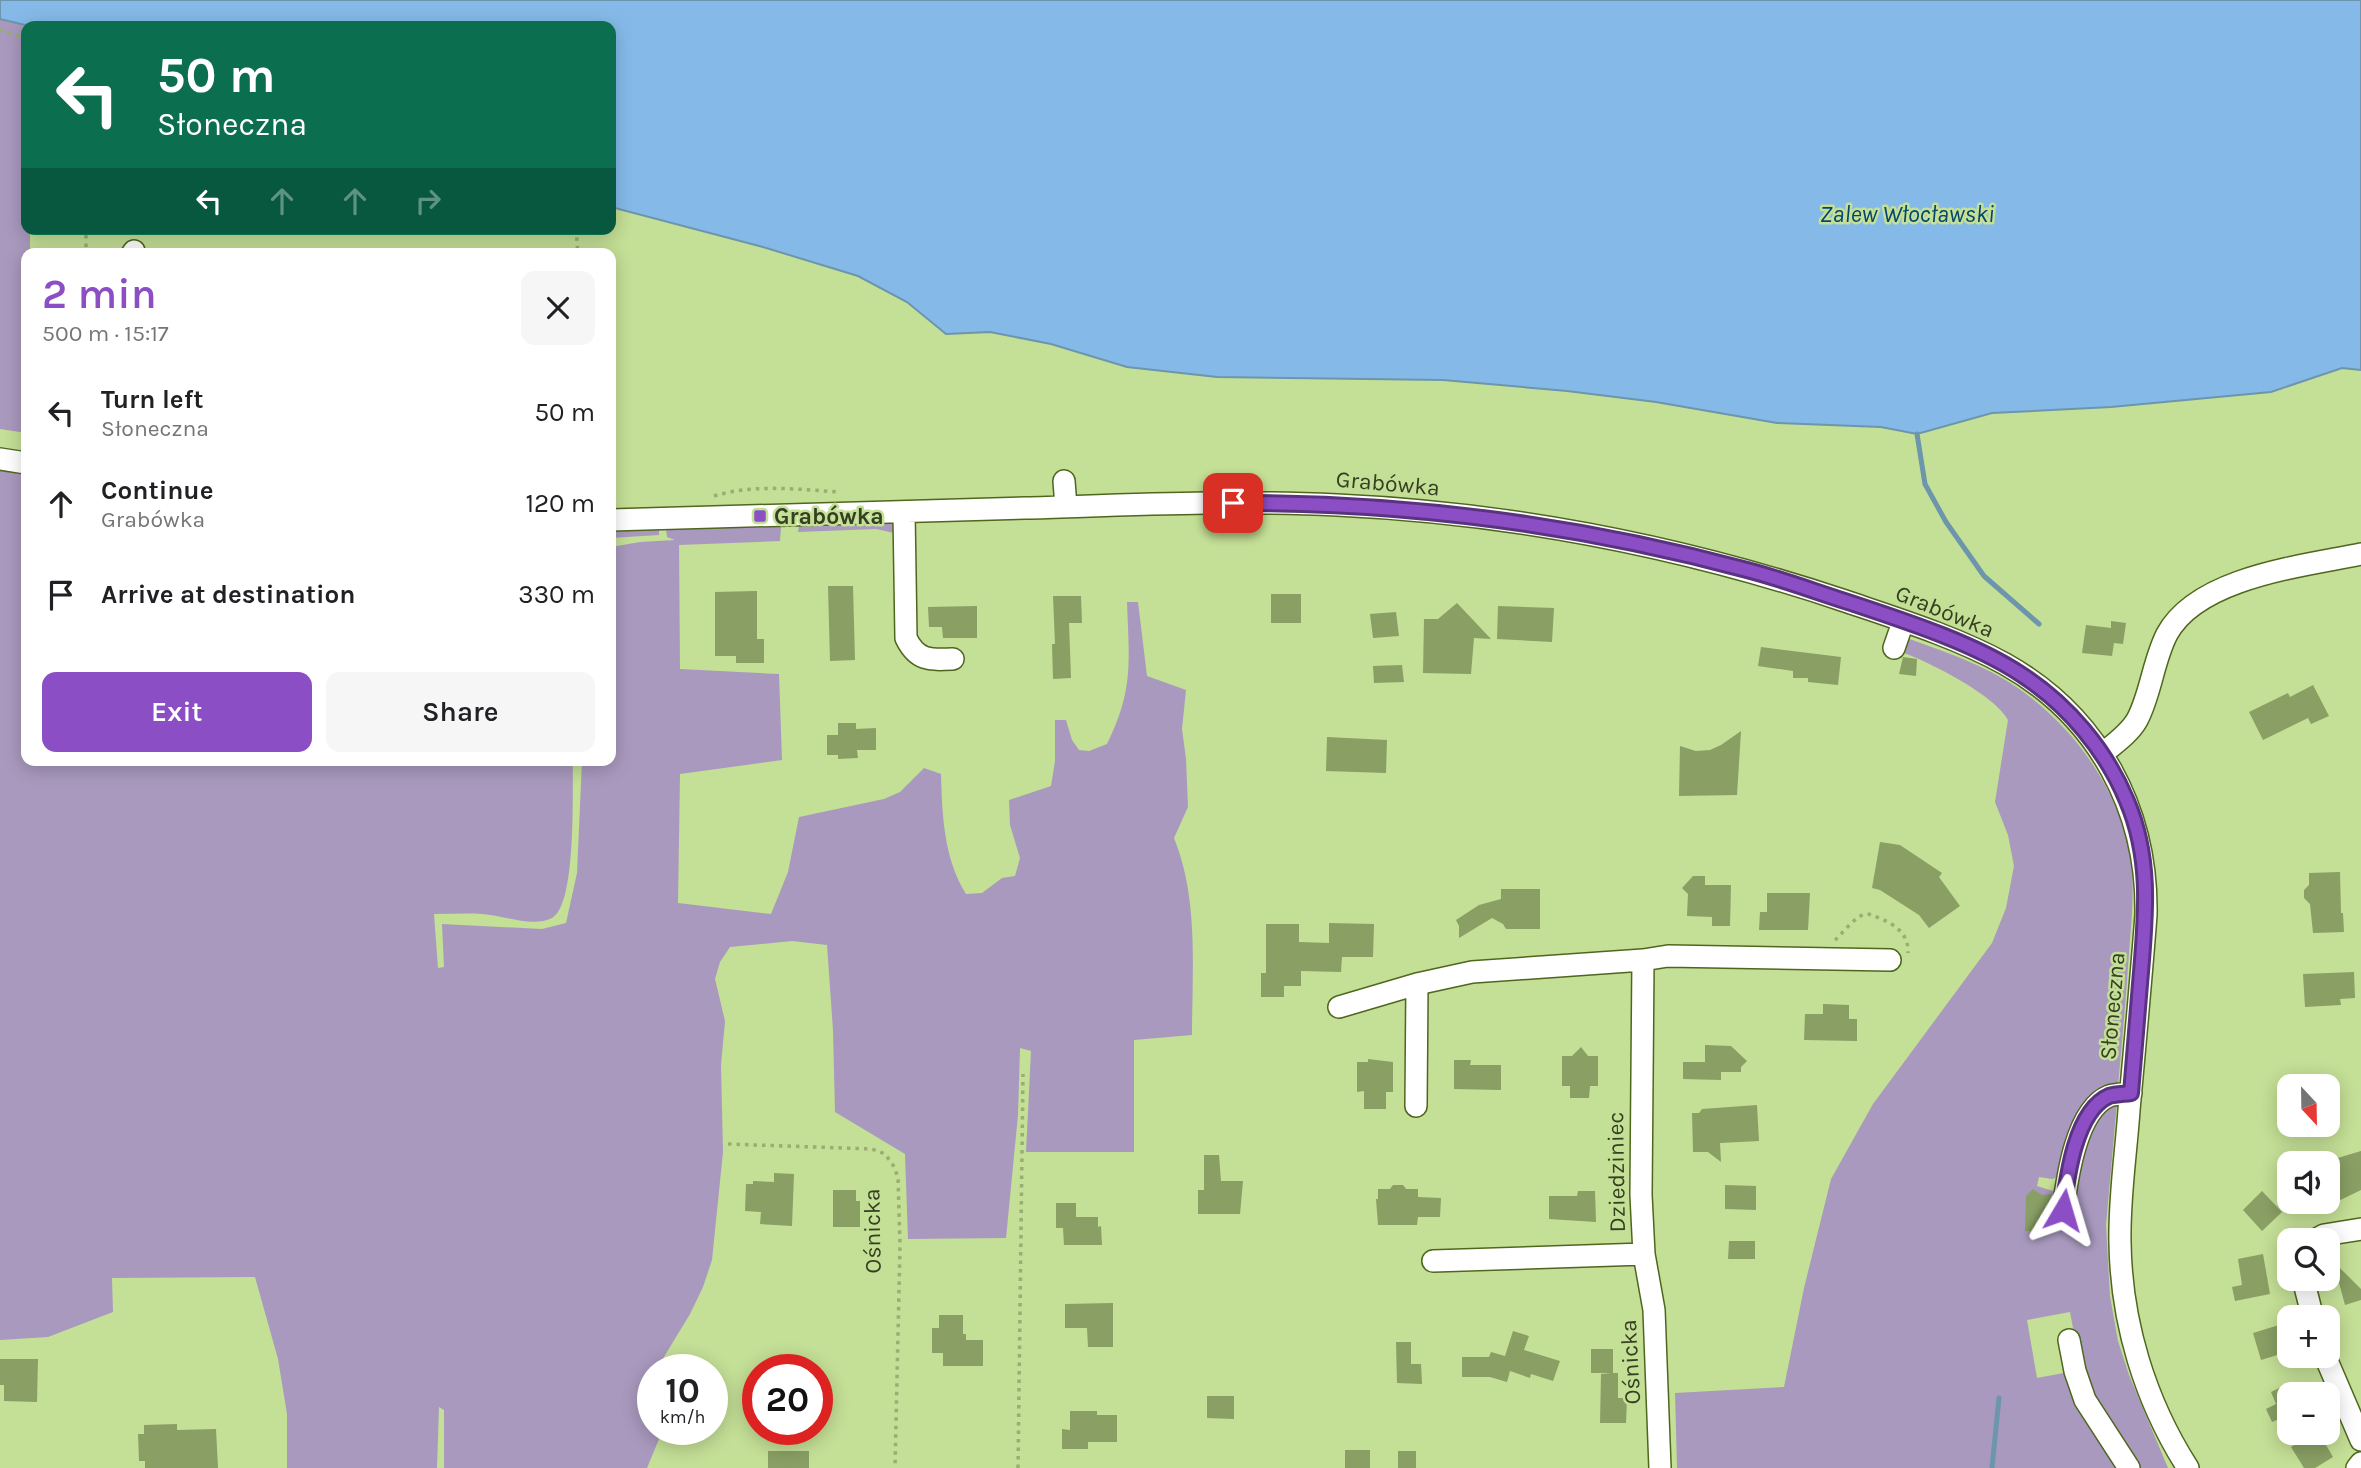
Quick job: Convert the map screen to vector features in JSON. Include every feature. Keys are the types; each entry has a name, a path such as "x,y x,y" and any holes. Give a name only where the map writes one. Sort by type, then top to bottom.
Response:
{"street":[{"path":"0,459 21,462"},
{"path":"1064,481 1066,507"},
{"name":"Grabówka","path":"616,520 1206,503 1337,505 1528,524 1634,543 1750,570 1903,622 1974,650 2022,674 2057,701 2102,754"},
{"path":"904,512 906,638 912,650 921,657 935,660 953,659"},
{"path":"2102,754 2126,734 2136,721 2167,633 2183,615 2211,592 2243,580 2361,554"},
{"path":"1894,648 1903,622"},
{"name":"Słoneczna","path":"2102,754 2132,813 2145,871 2146,915 2120,1232 2125,1300 2134,1348 2143,1376 2165,1427 2188,1468"},
{"path":"1339,1007 1417,984 1472,972 1668,956 1889,960"},
{"name":"Dziedziniec","path":"1433,1261 1644,1254 1641,1195 1643,960"},
{"path":"1416,1106 1417,984"},
{"path":"2063,1210 2057,1186 2092,1111 2109,1096 2131,1093"},
{"path":"2340,1232 2361,1229"},
{"name":"Ośnicka","path":"1644,1254 1654,1310 1660,1468"},
{"path":"2069,1340 2075,1371 2085,1400 2129,1468"},
{"path":"2330,1368 2361,1440"},
{"path":"2357,1468 2361,1463"}],"path":[{"path":"0,30 21,36"},
{"path":"86,235 86,248"},
{"path":"1018,1468 1023,1074"},
{"name":"Ośnicka","path":"728,1144 872,1149 885,1154 893,1165 898,1177 901,1245 895,1468"}],"shaded area":[{"path":"0,19 21,24 21,235 30,235 30,248 21,248 21,432 0,429"},
{"path":"0,471 21,473 21,766 573,766 572,846 566,892 560,909 552,918 536,922 482,914 434,914 438,968 444,967 442,924 542,929 566,923 577,873 582,766 616,766 616,546 675,540 667,537 666,529 781,527 780,541 679,545 680,669 779,674 782,760 680,774 678,903 771,914 788,872 799,817 884,799 900,792 924,768 941,774 949,851 966,894 982,893 1002,878 1015,876 1020,858 1010,825 1009,800 1051,786 1055,761 1055,720 1066,720 1072,740 1079,750 1089,751 1107,744 1116,725 1126,690 1129,658 1127,602 1138,602 1147,676 1186,690 1182,729 1188,807 1174,838 1182,862 1191,910 1193,960 1192,1035 1134,1040 1134,1152 1026,1152 1031,1051 1020,1048 1018,1115 1006,1238 908,1239 905,1154 835,1112 827,945 792,941 730,947 720,962 715,979 725,1021 721,1065 723,1152 712,1260 690,1314 666,1354 637,1354 637,1445 657,1445 647,1468 444,1468 444,1410 439,1407 437,1468 287,1468 287,1414 278,1359 255,1277 112,1278 113,1312 48,1337 0,1340"},
{"path":"899,523 899,534 876,529 798,532 799,525"},
{"path":"659,529 659,535 616,538 616,531"},
{"path":"1904,637 1954,655 2002,678 2048,712 2069,733 2103,781 2116,807 2125,835 2131,863 2133,897 2118,1086 2104,1094 2085,1112 2078,1123 2060,1176 2052,1179 2039,1177 2037,1186 2056,1192 2060,1200 2057,1213 2066,1215 2075,1168 2087,1130 2095,1115 2105,1105 2117,1102 2106,1225 2110,1296 2118,1341 2129,1375 2168,1468 2137,1468 2090,1394 2081,1370 2070,1312 2027,1320 2037,1378 2069,1372 2083,1407 2123,1468 1677,1468 1675,1393 1784,1387 1804,1288 1831,1179 1873,1104 1992,943 2006,908 2014,866 2008,835 1995,802 2008,720 1975,689 1926,662 1899,651"}],"water":[{"name":"Zalew Włocławski","path":"0,0 2361,0 2361,370 2342,368 2271,392 2111,407 1992,413 1917,434 1881,427 1777,423 1656,402 1443,380 1217,377 1127,367 1051,344 990,332 946,334 907,302 858,276 763,247 616,208 616,21 21,21 21,24 0,19"}],"building":[{"path":"828,586 853,586 855,660 830,661"},
{"path":"757,591 757,639 764,639 764,663 736,663 736,656 715,656 715,592"},
{"path":"1271,594 1301,594 1301,623 1271,623"},
{"path":"1053,596 1081,596 1082,623 1069,623 1071,678 1053,679"},
{"path":"1457,603 1491,639 1474,638 1471,674 1423,673 1424,619 1438,619"},
{"path":"977,606 977,638 943,638 942,627 929,627 928,607"},
{"path":"1498,606 1554,608 1552,642 1497,639"},
{"path":"1396,612 1399,636 1373,638 1370,614"},
{"path":"2111,621 2126,623 2123,644 2114,643 2112,656 2082,653 2086,625 2111,628"},
{"path":"1761,647 1841,657 1838,685 1808,682 1808,678 1793,678 1793,671 1758,666"},
{"path":"1903,657 1917,659 1916,676 1899,674"},
{"path":"1402,665 1404,682 1374,683 1373,666"},
{"path":"2313,685 2329,716 2311,724 2308,718 2263,740 2249,712 2288,693 2290,697"},
{"path":"838,723 856,723 856,729 876,728 876,750 857,750 858,758 838,759 838,755 827,755 827,735 838,735"},
{"path":"1741,731 1737,795 1679,796 1680,746 1696,751 1710,750"},
{"path":"1327,737 1387,740 1386,773 1326,771"},
{"path":"1880,842 1900,845 1942,873 1939,877 1960,906 1929,928 1919,915 1880,890 1872,888"},
{"path":"2340,872 2344,932 2313,933 2310,904 2304,898 2304,890 2309,885 2309,873"},
{"path":"1693,876 1705,876 1705,885 1731,885 1730,926 1712,926 1712,917 1687,916 1688,894 1682,888"},
{"path":"1501,889 1540,889 1540,929 1506,929 1492,918 1459,938 1456,920 1479,905 1501,899"},
{"path":"1767,893 1810,893 1808,930 1759,930 1760,912 1767,912"},
{"path":"1329,923 1374,924 1373,957 1342,957 1341,972 1301,971 1301,986 1284,986 1284,997 1261,997 1261,973 1266,973 1266,924 1299,924 1299,942 1329,943"},
{"path":"2354,972 2355,998 2340,999 2341,1005 2305,1007 2303,974"},
{"path":"1823,1004 1849,1005 1849,1019 1857,1019 1857,1041 1804,1040 1805,1014 1823,1014"},
{"path":"1705,1045 1731,1046 1747,1061 1741,1067 1741,1072 1721,1072 1721,1080 1683,1079 1683,1062 1705,1062"},
{"path":"1581,1047 1588,1056 1598,1056 1598,1086 1590,1086 1589,1098 1570,1098 1570,1086 1562,1086 1562,1056 1572,1056"},
{"path":"1368,1059 1393,1062 1393,1092 1386,1092 1386,1109 1364,1109 1364,1091 1357,1092 1357,1062 1368,1062"},
{"path":"1454,1060 1471,1060 1470,1065 1501,1065 1501,1090 1454,1089"},
{"path":"1757,1105 1759,1141 1720,1143 1721,1162 1708,1152 1693,1152 1692,1113 1699,1113 1702,1109"},
{"path":"2361,1151 2361,1190 2340,1200 2340,1157"},
{"path":"1204,1155 1219,1155 1221,1181 1243,1181 1240,1214 1198,1214 1198,1190 1204,1190"},
{"path":"774,1173 794,1174 792,1226 760,1224 761,1212 745,1211 746,1184 753,1184 753,1181 774,1182"},
{"path":"1393,1185 1418,1189 1418,1197 1441,1198 1440,1217 1418,1217 1417,1225 1378,1225 1378,1189 1390,1189"},
{"path":"1725,1185 1756,1186 1756,1210 1725,1209"},
{"path":"2033,1189 2042,1195 2052,1194 2051,1214 2060,1227 2056,1231 2025,1231 2026,1196"},
{"path":"833,1190 856,1190 856,1201 860,1201 860,1227 833,1227"},
{"path":"1578,1191 1595,1191 1596,1222 1549,1219 1549,1196 1577,1196"},
{"path":"2262,1191 2277,1207 2277,1214 2280,1214 2262,1231 2243,1210"},
{"path":"1056,1203 1076,1203 1076,1217 1098,1217 1102,1245 1064,1245 1063,1228 1056,1228"},
{"path":"1729,1241 1755,1241 1755,1259 1728,1259"},
{"path":"2263,1254 2270,1294 2235,1301 2232,1287 2242,1285 2238,1259"},
{"path":"2340,1268 2361,1289 2361,1300 2345,1305 2340,1287"},
{"path":"1113,1303 1113,1347 1088,1347 1087,1328 1065,1328 1065,1304"},
{"path":"939,1315 963,1315 963,1334 966,1334 966,1340 983,1340 983,1366 943,1366 943,1353 932,1353 932,1328 939,1328"},
{"path":"2277,1326 2277,1355 2261,1360 2253,1333"},
{"path":"1513,1331 1529,1336 1524,1350 1560,1361 1553,1381 1531,1374 1530,1378 1510,1371 1507,1382 1490,1377 1462,1377 1462,1357 1489,1357 1491,1352 1505,1356"},
{"path":"1396,1342 1411,1342 1411,1364 1421,1364 1422,1384 1397,1383"},
{"path":"1591,1349 1613,1349 1613,1373 1618,1373 1618,1398 1627,1398 1626,1423 1600,1423 1601,1374 1611,1373 1591,1373"},
{"path":"0,1359 38,1359 37,1402 4,1401 4,1385 0,1385"},
{"path":"2277,1389 2277,1420 2272,1422 2266,1409 2276,1404 2271,1392"},
{"path":"1207,1396 1234,1396 1234,1419 1207,1418"},
{"path":"1070,1411 1097,1411 1097,1415 1117,1415 1117,1442 1088,1442 1088,1449 1062,1449 1062,1429 1070,1430"},
{"path":"177,1424 177,1430 216,1429 218,1468 145,1468 145,1461 139,1461 138,1434 144,1434 144,1425"},
{"path":"2326,1445 2333,1457 2315,1468 2304,1468 2291,1447"},
{"path":"1345,1450 1370,1450 1370,1468 1345,1468"},
{"path":"768,1451 809,1451 809,1468 768,1468"},
{"path":"1398,1451 1416,1451 1416,1468 1398,1468"}],"waterway":[{"path":"1917,434 1925,484 1946,522 1984,576 2039,624"},
{"path":"1992,1468 1999,1398"}],"place":[{"name":"Grabówka","path":"760,516"}],"route":[{"path":"1233,503 1337,505 1454,515 1528,524 1714,561 1788,582 1888,616 1974,650 2022,674 2057,701 2102,754 2127,800 2142,851 2147,891 2131,1093 2117,1094 2102,1100 2088,1118 2073,1152 2065,1181 2063,1210"}]}
